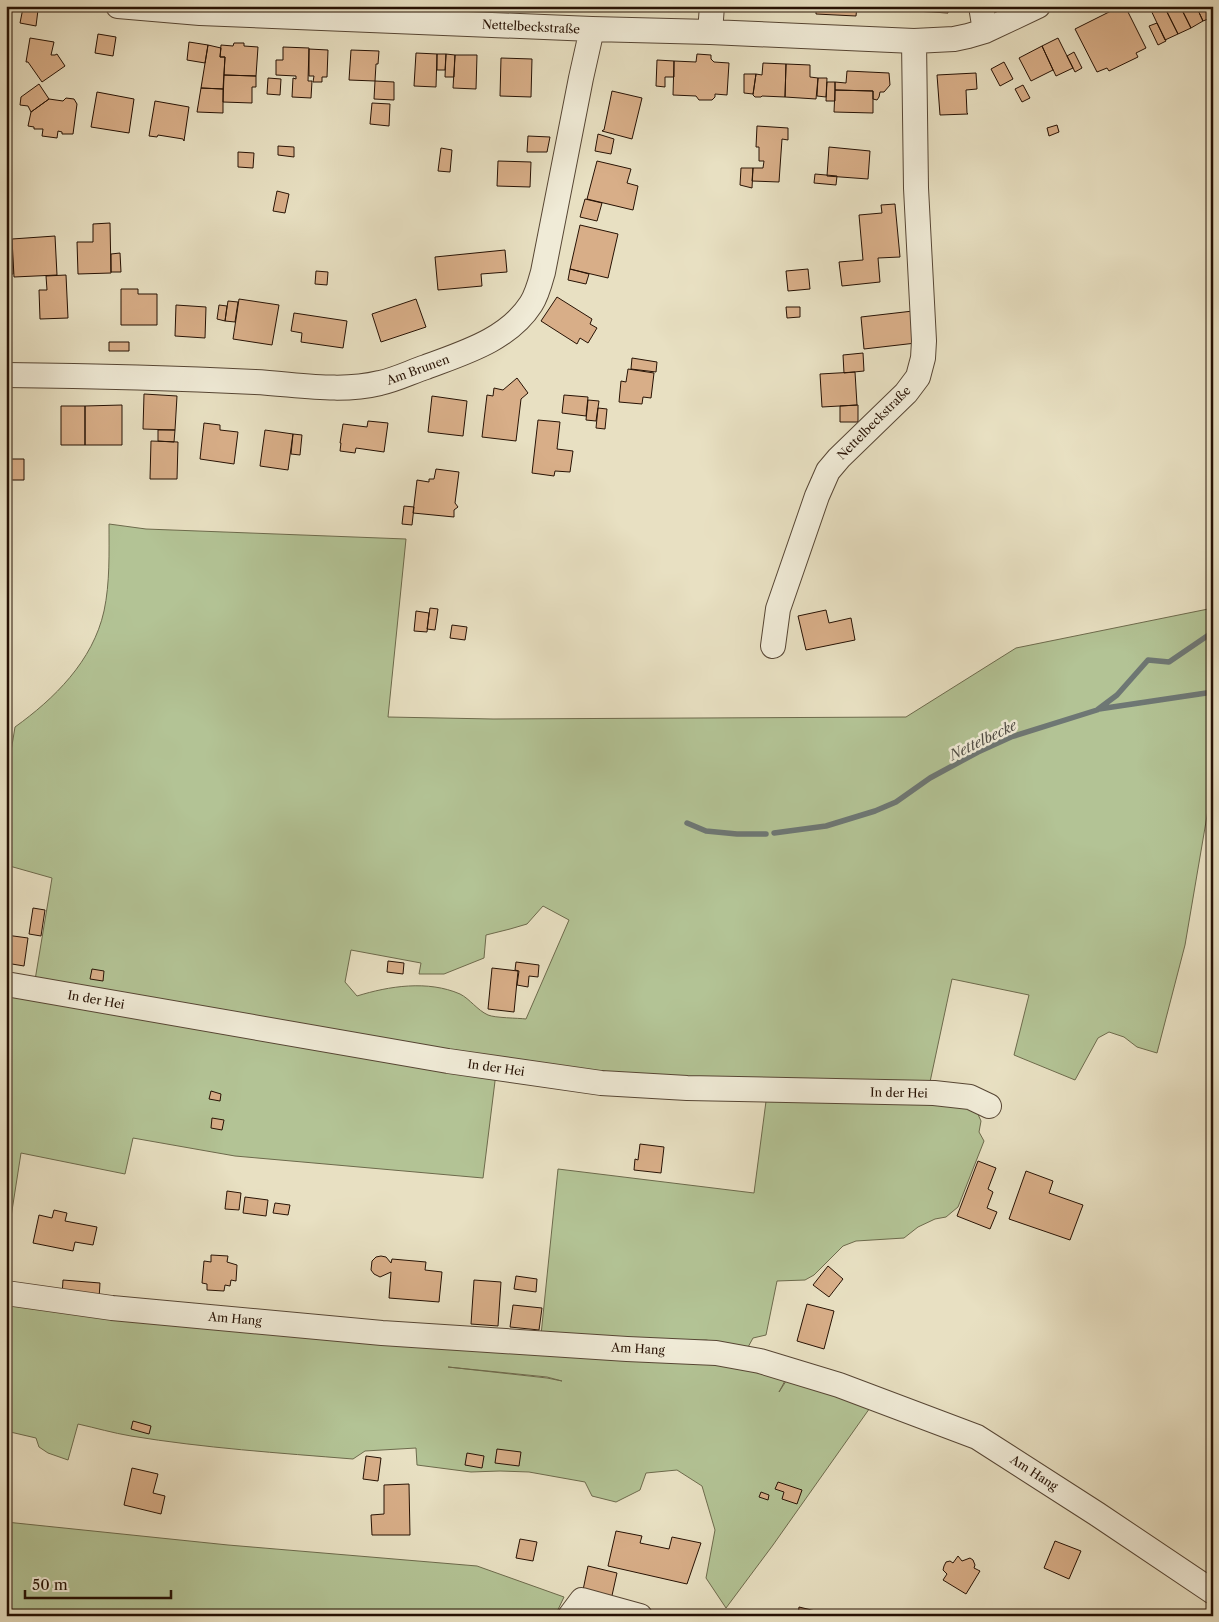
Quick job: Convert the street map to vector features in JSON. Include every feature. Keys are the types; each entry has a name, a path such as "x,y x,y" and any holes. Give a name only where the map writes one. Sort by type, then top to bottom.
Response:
{"street":[{"name":"Nettelbeckstraße","path":"118,6 200,13 914,41 954,39 984,31 1038,6"},
{"path":"710,32 712,6"},
{"path":"981,6 984,31"},
{"name":"Am Brunen","path":"6,375 257,382 332,387 356,386 380,383 469,351 495,336 519,318 531,304 538,289 592,29"},
{"name":"Nettelbeckstraße","path":"773,646 778,609 817,496 828,471 906,393 918,377 923,358 924,341 916,188 914,41"},
{"name":"In der Hei","path":"6,984 448,1061 601,1083 687,1088 934,1093 970,1097 989,1106"},
{"name":"Am Hang","path":"6,1293 112,1308 382,1333 716,1353 760,1361 839,1386 977,1437 1097,1514 1213,1592"},
{"path":"570,1616 582,1600 640,1616"}],"green space":[{"path":"109,524 146,529 406,539 388,717 493,719 906,717 1016,648 1213,608 1213,804 1209,804 1185,945 1157,1053 1137,1047 1124,1037 1109,1032 1098,1038 1075,1080 1014,1055 1029,995 952,979 927,1096 947,1098 977,1112 981,1121 979,1132 984,1141 958,1207 946,1217 935,1219 918,1227 904,1238 856,1241 843,1246 814,1275 805,1280 777,1281 766,1335 753,1338 747,1349 706,1340 645,1343 541,1335 558,1169 754,1193 768,1086 595,1078 35,980 52,878 6,865 6,782 15,727 44,704 70,677 91,646 99,629 107,590","holes":["543,906 569,920 526,1019 488,1015 460,994 435,987 395,987 357,996 345,982 351,950 421,963 419,974 444,974 484,958 486,935 527,924"]},
{"path":"6,991 496,1073 483,1178 235,1156 133,1138 125,1174 21,1153 6,1249"},
{"path":"6,1300 716,1362 787,1377 779,1392 788,1378 872,1405 726,1608 706,1578 715,1530 702,1486 677,1470 646,1473 640,1490 616,1502 592,1496 585,1482 529,1472 471,1472 417,1465 416,1448 365,1451 353,1459 186,1444 124,1435 78,1424 68,1460 48,1453 39,1447 36,1438 6,1431","holes":["448,1367 547,1377 562,1381"]},
{"path":"6,1522 228,1545 477,1566 564,1597 555,1616 518,1616 518,1614 434,1616 6,1616"}],"building":[{"path":"816,6 857,6 856,16 816,14"},
{"path":"889,6 907,6 907,11 888,10"},
{"path":"916,6 948,6 948,13 915,11"},
{"path":"1121,6 1125,6 1146,48 1136,53 1138,57 1109,71 1107,68 1097,72 1075,29"},
{"path":"1149,6 1164,6 1178,34 1165,40"},
{"path":"1164,6 1180,6 1191,28 1178,34"},
{"path":"1180,6 1196,6 1203,21 1191,28"},
{"path":"1196,6 1212,6 1213,17 1203,21"},
{"path":"23,8 38,10 36,26 20,23"},
{"path":"1157,23 1166,41 1158,45 1149,26"},
{"path":"98,34 116,37 113,56 95,53"},
{"path":"30,38 54,42 51,55 57,54 65,66 42,82 28,62 26,62"},
{"path":"1058,38 1073,68 1056,76 1042,46"},
{"path":"189,42 208,45 205,63 187,60"},
{"path":"234,43 244,43 244,46 258,47 256,76 224,75 225,57 220,57 221,45 233,46"},
{"path":"208,45 221,48 220,57 225,57 223,89 201,88"},
{"path":"1042,46 1053,70 1031,81 1019,58"},
{"path":"283,47 309,48 308,81 312,81 311,98 292,97 293,78 296,79 296,76 276,75 276,60 283,60"},
{"path":"309,49 328,50 327,77 322,77 322,82 313,82 314,76 309,76"},
{"path":"351,50 379,51 375,81 349,80"},
{"path":"1074,52 1082,68 1075,72 1067,56"},
{"path":"416,53 437,54 436,87 414,86"},
{"path":"437,54 446,54 445,70 437,70"},
{"path":"446,54 455,55 454,77 445,77"},
{"path":"697,54 711,55 711,59 714,62 729,63 727,95 715,94 712,100 699,100 696,96 673,95 674,61 696,62"},
{"path":"455,55 477,55 476,89 453,88"},
{"path":"501,58 532,59 531,97 500,96"},
{"path":"657,60 674,61 674,77 665,77 665,87 656,86"},
{"path":"1004,62 1013,79 1000,86 991,69"},
{"path":"763,63 786,64 785,97 755,97 753,95 756,74 762,75"},
{"path":"786,64 810,65 810,77 818,78 816,99 785,97"},
{"path":"847,71 889,73 890,85 884,92 880,92 877,100 873,99 873,91 835,90 835,82 846,83"},
{"path":"976,73 977,89 966,90 968,114 940,115 937,75"},
{"path":"744,74 756,74 753,94 744,93"},
{"path":"224,75 256,76 256,87 252,87 252,103 223,102"},
{"path":"268,78 281,79 280,95 267,94"},
{"path":"818,78 827,78 826,97 817,96"},
{"path":"375,81 394,82 394,100 374,99"},
{"path":"827,82 835,82 835,101 826,101"},
{"path":"39,84 49,99 31,112 28,106 20,105 21,97"},
{"path":"1023,85 1030,98 1022,102 1015,89"},
{"path":"201,88 223,89 223,113 197,112"},
{"path":"835,90 873,91 873,113 834,112"},
{"path":"612,91 642,98 632,139 602,131 604,130"},
{"path":"97,92 134,99 129,133 91,127"},
{"path":"66,98 74,99 77,104 73,134 62,134 62,132 58,131 57,138 42,136 43,129 34,129 34,127 28,126 31,112 49,99 63,101"},
{"path":"155,101 189,107 184,141 183,139 158,135 157,137 149,136"},
{"path":"372,103 390,104 389,126 370,124"},
{"path":"1057,125 1059,132 1049,136 1047,128"},
{"path":"757,126 788,128 788,140 782,139 779,182 752,181 753,168 763,168 764,161 759,161 759,147 756,147"},
{"path":"598,134 614,139 611,154 595,151"},
{"path":"528,136 550,137 547,152 527,152"},
{"path":"278,146 294,147 294,157 278,155"},
{"path":"829,147 870,151 868,179 827,176"},
{"path":"441,148 452,150 450,172 438,171"},
{"path":"238,152 254,153 253,168 238,167"},
{"path":"498,161 531,162 530,187 497,186"},
{"path":"597,161 631,169 627,183 638,186 633,210 587,199"},
{"path":"741,168 753,168 752,188 740,185"},
{"path":"815,174 837,176 836,185 814,183"},
{"path":"277,191 289,194 285,213 273,211"},
{"path":"585,199 602,203 597,221 580,217"},
{"path":"895,204 900,257 878,258 880,282 842,286 839,262 863,260 859,215 882,213 881,205"},
{"path":"110,223 111,273 78,274 77,242 93,242 93,224"},
{"path":"580,225 618,234 608,278 570,269"},
{"path":"6,236 12,239 13,274 6,275"},
{"path":"55,236 57,275 14,277 12,239"},
{"path":"505,250 507,272 481,274 482,286 438,290 435,257"},
{"path":"120,253 121,272 111,272 111,254"},
{"path":"570,269 589,274 586,284 568,280"},
{"path":"808,269 810,289 788,291 786,271"},
{"path":"316,271 328,272 327,285 315,284"},
{"path":"66,275 68,318 40,319 39,290 47,290 46,276"},
{"path":"121,289 138,289 138,294 157,294 157,325 121,325"},
{"path":"557,297 592,319 590,324 597,328 588,343 580,338 577,344 541,321"},
{"path":"239,299 279,305 272,345 233,339"},
{"path":"416,299 426,327 381,342 372,314"},
{"path":"228,301 238,302 235,322 225,321"},
{"path":"176,305 206,307 205,338 175,336"},
{"path":"219,305 227,306 225,321 217,319"},
{"path":"786,307 800,307 800,317 787,318"},
{"path":"913,311 916,343 864,349 861,317"},
{"path":"294,313 347,321 343,348 301,342 302,333 291,331"},
{"path":"109,342 129,342 129,351 109,351"},
{"path":"863,353 864,371 844,373 843,355"},
{"path":"632,358 657,362 656,372 631,369"},
{"path":"628,369 654,373 651,398 643,397 642,404 619,402 621,381 626,382"},
{"path":"855,372 857,405 822,407 820,374"},
{"path":"517,378 528,393 521,399 516,441 482,437 487,395 493,396 494,388 503,390"},
{"path":"144,394 177,396 175,430 143,429"},
{"path":"564,395 588,397 586,416 562,413"},
{"path":"432,396 467,401 463,436 428,432"},
{"path":"588,400 599,401 596,421 586,420"},
{"path":"122,405 122,445 85,445 85,406"},
{"path":"858,405 858,422 840,422 840,406"},
{"path":"61,406 85,406 85,445 61,445"},
{"path":"598,408 607,409 605,429 596,428"},
{"path":"538,420 560,422 557,449 573,451 570,472 555,471 554,476 532,473"},
{"path":"368,421 388,423 384,452 356,448 355,453 340,451 343,424 367,427"},
{"path":"204,423 220,425 220,430 238,432 234,464 200,459"},
{"path":"158,430 175,430 174,442 158,441"},
{"path":"265,430 293,434 288,470 260,466"},
{"path":"293,434 302,435 300,455 291,454"},
{"path":"151,441 178,442 177,479 150,479"},
{"path":"6,459 24,459 24,480 6,480"},
{"path":"436,469 459,472 455,503 458,507 454,510 454,517 413,513 417,480 429,482 429,479 434,479"},
{"path":"404,506 414,507 412,525 402,524"},
{"path":"430,608 438,609 435,630 427,629"},
{"path":"826,610 829,623 851,618 855,640 806,650 798,616"},
{"path":"416,611 429,613 427,632 414,631"},
{"path":"452,625 467,627 465,640 450,638"},
{"path":"33,908 45,910 41,936 29,934"},
{"path":"6,935 28,938 24,966 6,963"},
{"path":"388,961 404,963 403,974 387,972"},
{"path":"516,962 539,965 538,977 529,976 528,987 517,985 519,971 515,970"},
{"path":"492,968 518,971 514,1012 488,1009"},
{"path":"92,969 104,971 103,981 90,979"},
{"path":"211,1091 221,1094 220,1101 209,1099"},
{"path":"212,1118 224,1120 222,1130 211,1128"},
{"path":"640,1144 664,1147 661,1173 634,1170 635,1159 638,1160"},
{"path":"978,1161 996,1168 988,1189 993,1192 987,1208 997,1212 990,1229 957,1216"},
{"path":"1026,1171 1053,1181 1049,1193 1083,1205 1070,1240 1009,1219"},
{"path":"227,1191 241,1193 239,1210 225,1209"},
{"path":"245,1197 268,1200 266,1216 243,1213"},
{"path":"275,1203 290,1205 288,1215 273,1213"},
{"path":"54,1210 67,1213 65,1221 97,1227 93,1245 75,1242 73,1251 33,1243 39,1215 52,1218"},
{"path":"211,1255 228,1256 227,1262 237,1265 236,1281 231,1280 230,1286 225,1285 224,1291 207,1290 207,1284 202,1283 204,1261 211,1262"},
{"path":"376,1257 386,1257 391,1263 392,1259 426,1262 425,1270 442,1272 439,1302 389,1298 391,1272 380,1277 371,1270 372,1261"},
{"path":"828,1266 843,1279 829,1297 813,1285"},
{"path":"516,1276 537,1279 536,1292 514,1289"},
{"path":"63,1280 100,1283 99,1299 62,1296"},
{"path":"474,1280 501,1282 498,1326 471,1324"},
{"path":"807,1304 834,1311 824,1349 797,1341"},
{"path":"513,1305 542,1308 539,1330 510,1327"},
{"path":"133,1421 151,1426 149,1434 131,1429"},
{"path":"497,1449 521,1452 519,1466 495,1463"},
{"path":"467,1453 484,1456 482,1468 465,1465"},
{"path":"366,1456 381,1458 378,1481 363,1479"},
{"path":"132,1468 158,1474 153,1493 165,1496 161,1514 124,1505"},
{"path":"778,1482 802,1490 797,1504 782,1499 784,1492 775,1489"},
{"path":"409,1484 410,1535 372,1535 371,1515 384,1514 384,1485"},
{"path":"761,1492 769,1495 768,1500 759,1497"},
{"path":"616,1531 642,1536 640,1543 669,1549 672,1537 701,1543 687,1584 608,1566"},
{"path":"520,1539 537,1542 533,1561 516,1558"},
{"path":"1055,1541 1081,1551 1069,1579 1044,1568"},
{"path":"958,1556 962,1561 970,1558 973,1560 974,1568 980,1571 966,1594 943,1580 947,1574 943,1570 946,1562 950,1561 953,1563"},
{"path":"588,1566 617,1573 611,1600 583,1590"},
{"path":"799,1607 828,1614 829,1616 798,1616"}],"waterway":[{"name":"Nettelbecke","path":"774,833 826,826 875,811 896,802 930,778 978,752 1011,737 1097,710 1117,695 1148,660 1169,662 1213,632"},
{"path":"1099,709 1213,692"},
{"name":"Nettelbecke","path":"687,823 706,831 766,834"}]}
